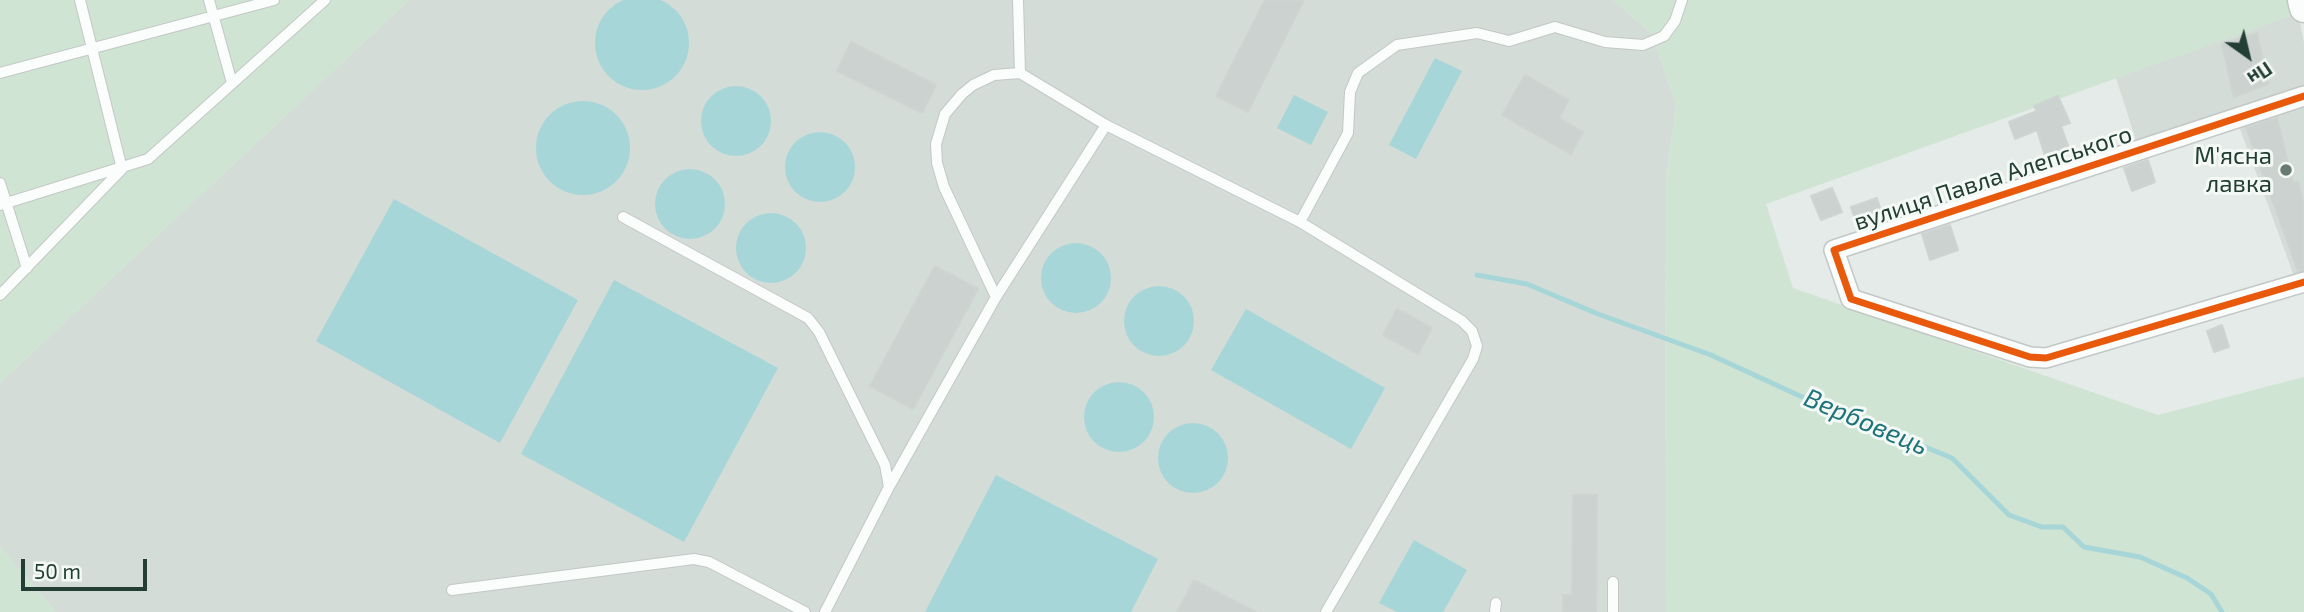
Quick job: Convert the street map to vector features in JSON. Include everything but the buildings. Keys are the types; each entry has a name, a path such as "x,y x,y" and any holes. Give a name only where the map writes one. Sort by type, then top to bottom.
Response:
{"street":[{"path":"2302,0 2304,8"},
{"name":"вулиця Павла Алепського","path":"2304,96 1834,250 1851,299 2029,357 2046,358 2304,282"}],"lane":[{"path":"80,0 94,47 122,169"},
{"path":"209,0 232,83"},
{"path":"0,73 274,0"},
{"path":"3,204 148,159 325,0"},
{"path":"1018,0 1020,73"},
{"path":"1300,222 1348,133 1350,92 1358,73 1397,45 1477,33 1510,41 1555,27 1605,42 1643,45 1664,36 1675,21 1682,0"},
{"path":"996,297 944,187 937,163 936,144 945,114 962,94 973,85 994,75 1020,73 1106,125 1300,222 1462,321 1472,331 1477,346 1473,359 1326,612"},
{"path":"824,612 889,487 996,297 1106,125"},
{"path":"0,295 122,169"},
{"path":"0,183 3,204 27,268"},
{"path":"623,217 808,318 819,332 885,465 889,487"},
{"path":"452,590 694,559 709,562 805,612"},
{"path":"1613,582 1613,612"}],"shaded area":[{"path":"409,0 1613,0 1651,33 1676,104 1665,187 1666,612 56,612 0,547 0,383"},
{"path":"2298,13 2304,43 2304,282 2297,284 2236,118 2139,150 2116,78"}],"green space":[{"path":"0,0 409,0 0,383"},
{"path":"1613,0 2296,0 2298,13 1766,204 1793,288 2158,415 2304,377 2304,612 1666,612 1665,187 1676,104 1651,33"},
{"path":"0,547 56,612 0,612"}],"water":[{"path":"642,-4 660,0 675,10 685,25 689,43 685,61 675,76 660,86 642,90 624,86 609,76 599,61 595,43 599,25 609,10 624,0"},
{"path":"1435,58 1462,71 1416,159 1389,145"},
{"path":"736,86 761,96 771,121 761,146 736,156 711,146 701,121 711,96"},
{"path":"1294,95 1328,112 1311,145 1277,128"},
{"path":"574,101 592,101 617,114 627,130 630,148 627,166 617,182 592,195 574,195 549,182 536,157 536,139 549,114"},
{"path":"820,132 845,142 855,167 845,192 820,202 795,192 785,167 795,142"},
{"path":"697,169 710,175 719,184 723,190 723,218 715,229 704,237 683,239 665,229 657,218 655,197 665,179 676,171"},
{"path":"394,199 578,300 500,443 316,341"},
{"path":"778,213 791,219 800,228 804,234 804,262 796,273 785,281 764,283 746,273 738,262 736,241 746,223 757,215"},
{"path":"1076,243 1101,253 1111,278 1101,303 1076,313 1051,303 1041,278 1051,253"},
{"path":"614,280 778,368 684,542 521,454"},
{"path":"1159,286 1184,296 1194,321 1184,346 1159,356 1134,346 1124,321 1134,296"},
{"path":"1246,309 1385,388 1351,449 1211,370"},
{"path":"1119,382 1144,392 1154,417 1144,442 1119,452 1094,442 1084,417 1094,392"},
{"path":"1193,423 1218,433 1228,458 1218,483 1193,493 1168,483 1158,458 1168,433"},
{"path":"996,475 1158,559 1131,612 925,612"},
{"path":"1414,540 1467,570 1443,612 1397,612 1379,603"}],"waterway":[{"name":"Вербовець","path":"1477,275 1527,284 1598,314 1711,355 1800,396 1952,458 2009,515 2042,527 2063,527 2084,547 2140,557 2187,578 2211,594 2222,612"}],"cycle path":[{"path":"2304,96 1834,250 1851,299 2030,357 2046,358 2304,282"}],"place":[{"name":"М'ясна лавка","path":"2286,170"}]}
